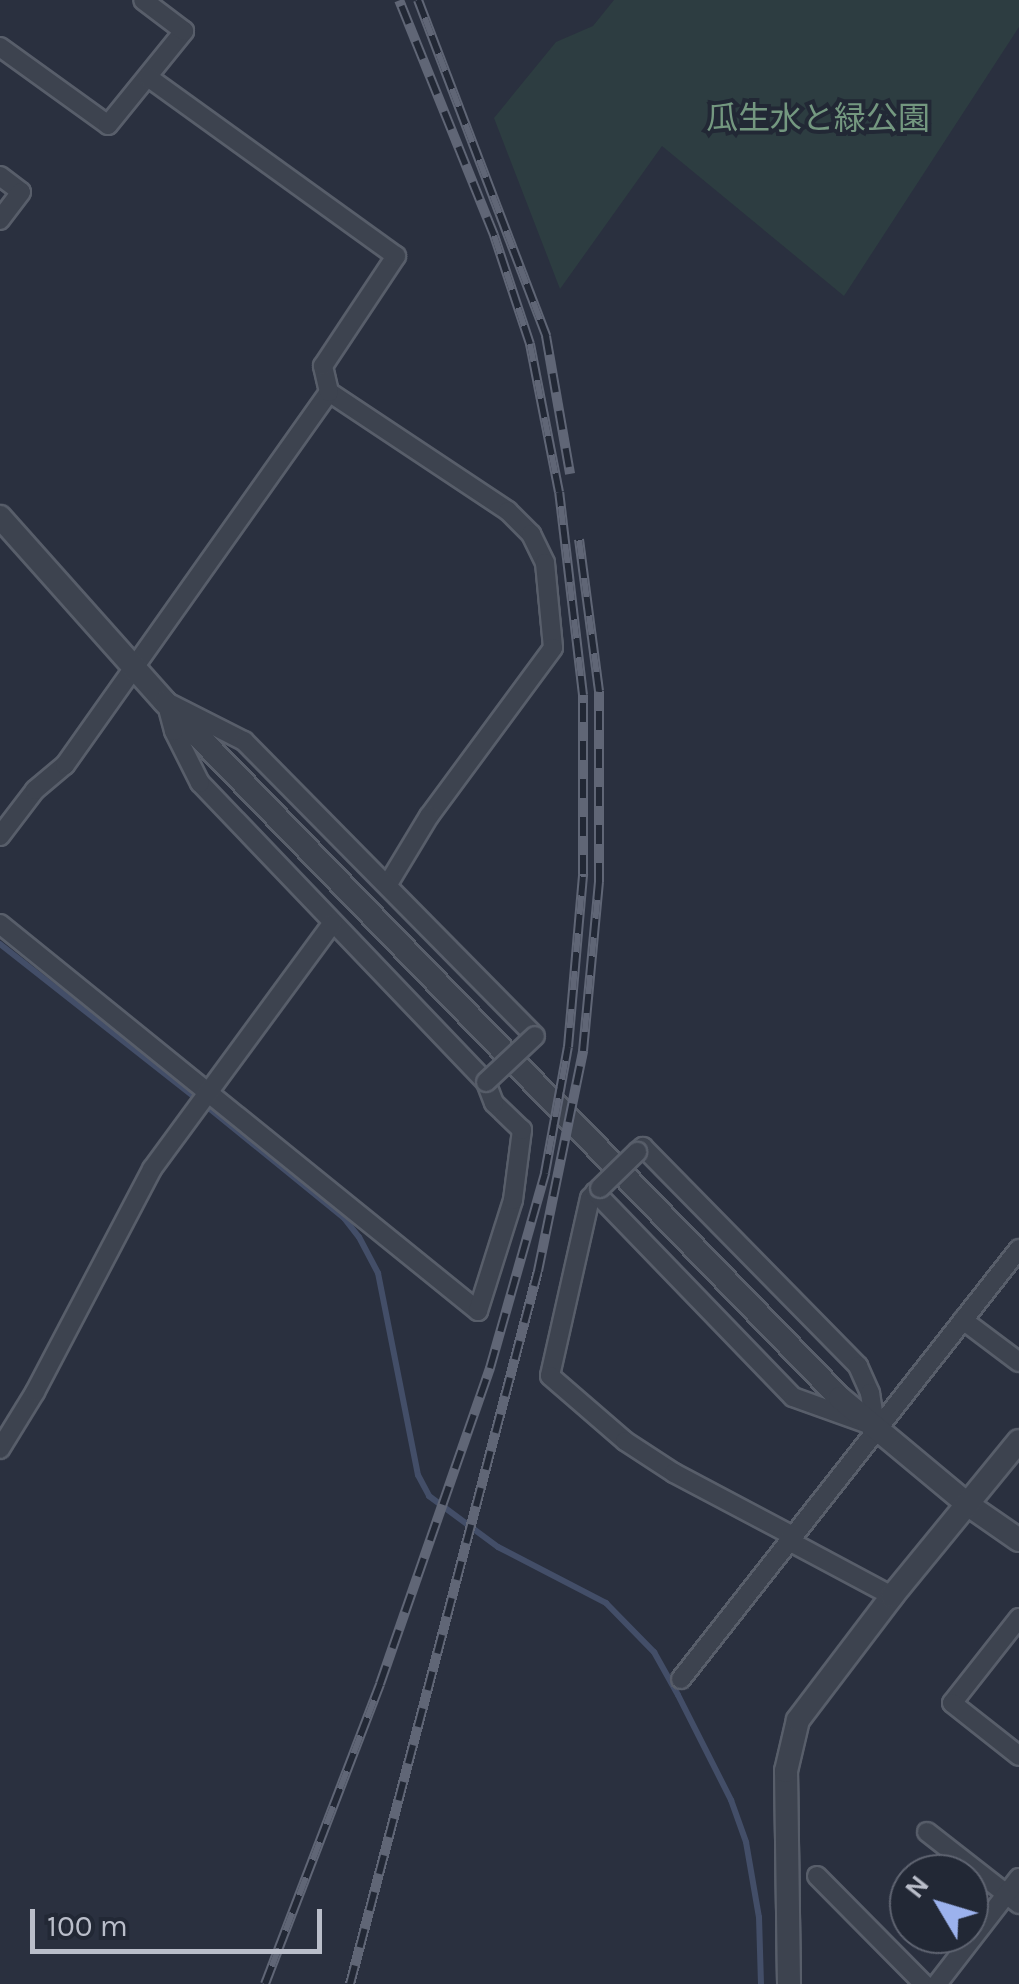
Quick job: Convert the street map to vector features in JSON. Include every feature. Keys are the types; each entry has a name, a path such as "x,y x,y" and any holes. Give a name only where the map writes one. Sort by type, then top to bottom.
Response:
{"street":[{"path":"0,47 108,125 184,31 143,0"},
{"path":"148,77 396,256 323,366 329,392 508,510 531,534 544,563 553,648 429,816 388,884"},
{"path":"0,176 21,192 0,220"},
{"path":"0,836 35,790 65,766 329,392"},
{"path":"0,517 166,702 872,1427 1019,1540"},
{"path":"166,702 244,741 535,1036 486,1082"},
{"path":"0,924 205,1097 478,1311 512,1200 522,1130 494,1104 486,1082 200,783 174,732 166,702"},
{"path":"0,1449 35,1392 152,1169 333,923"},
{"path":"872,1427 870,1393 858,1366 642,1146 590,1198 550,1376 625,1441 674,1474 892,1596"},
{"path":"598,1190 793,1397 872,1427"},
{"path":"681,1679 872,1427 1019,1248"},
{"path":"963,1320 1019,1362"},
{"path":"790,1984 785,1840 790,1742 813,1696 1019,1441"},
{"path":"1019,1618 952,1703 1019,1756"},
{"path":"927,1832 1013,1899"},
{"path":"817,1876 924,1984"},
{"path":"937,1984 1013,1899 1019,1878"}],"green space":[{"name":"瓜生水と緑公園","path":"614,0 1019,0 1019,27 844,296 662,146 560,289 494,118 556,42 593,26"}],"waterway":[{"path":"0,944 344,1218 359,1237 378,1273 418,1475 429,1496 498,1547 606,1603 654,1652 678,1695 731,1800 746,1842 759,1917 761,1984"}],"railway":[{"path":"265,1984 380,1684 490,1368 545,1173 568,1047 583,874 583,695 559,492 530,344 494,235 399,0"},
{"path":"418,0 546,336 570,474"},
{"path":"350,1984 538,1271 583,1051 599,882 599,691 579,539"}]}
